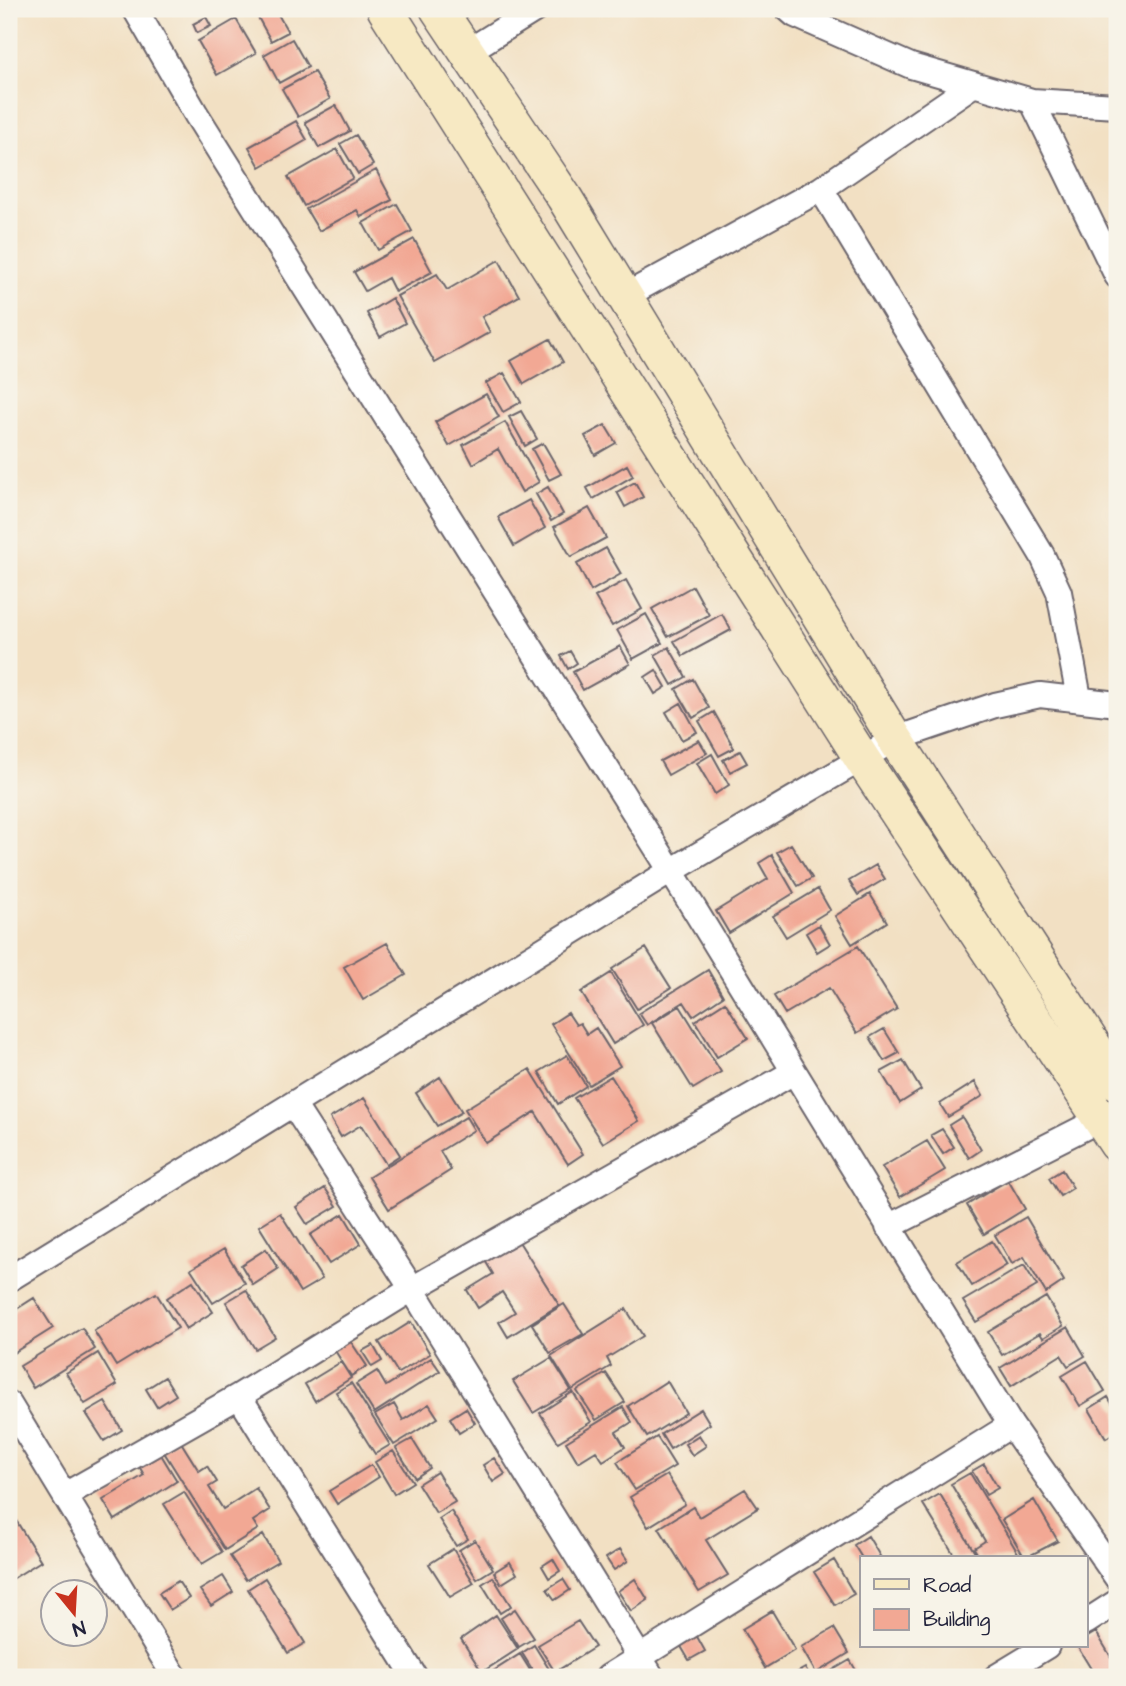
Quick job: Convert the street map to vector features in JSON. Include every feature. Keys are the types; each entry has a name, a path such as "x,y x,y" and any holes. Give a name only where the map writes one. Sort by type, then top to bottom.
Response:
{"main road":[{"path":"384,9 862,759 1112,1128"},
{"path":"438,9 564,197 895,739 1117,1082"}],"street":[{"path":"135,9 196,114 671,871 792,1073 1011,1425 1117,1578"},
{"path":"467,52 536,9"},
{"path":"788,9 911,66 1032,101 1117,106"},
{"path":"625,296 821,189 974,84"},
{"path":"1032,101 1117,276"},
{"path":"821,189 1042,555 1059,592 1079,698"},
{"path":"9,1279 294,1106 671,871 895,739 995,705 1040,695 1117,704"},
{"path":"65,1495 239,1396 412,1289 792,1073"},
{"path":"294,1106 412,1289 646,1668"},
{"path":"888,1227 1112,1128"},
{"path":"239,1396 415,1677"},
{"path":"9,1405 175,1677"},
{"path":"608,1677 646,1668 1011,1425"},
{"path":"1088,1621 1117,1602"},
{"path":"996,1677 1044,1648"}],"building":[{"path":"260,9 275,9 288,32 271,41 255,12"},
{"path":"206,17 211,26 197,33 193,24"},
{"path":"236,19 256,53 217,75 198,41"},
{"path":"292,39 308,67 279,83 264,55"},
{"path":"314,72 330,99 298,117 282,89"},
{"path":"336,105 350,131 319,148 305,122"},
{"path":"296,121 307,140 260,167 249,147"},
{"path":"356,135 373,165 358,174 340,144"},
{"path":"337,149 353,178 304,206 288,177"},
{"path":"376,170 392,200 361,217 357,210 319,231 306,209"},
{"path":"397,204 412,231 378,250 363,223"},
{"path":"414,239 432,272 395,292 388,278 365,291 354,272"},
{"path":"499,260 519,296 482,317 490,332 435,363 397,296 437,274 447,290"},
{"path":"392,298 405,323 380,337 367,313"},
{"path":"550,339 563,362 524,384 511,361"},
{"path":"504,373 521,402 503,412 486,383"},
{"path":"486,394 499,417 449,446 435,422"},
{"path":"521,411 537,439 525,446 509,417"},
{"path":"505,422 539,482 522,492 498,449 473,464 463,445"},
{"path":"605,425 616,443 595,455 585,436"},
{"path":"543,443 561,474 549,480 532,449"},
{"path":"627,465 633,476 593,499 587,488"},
{"path":"635,482 643,497 625,507 617,492"},
{"path":"548,487 563,514 551,521 536,494"},
{"path":"529,500 545,528 514,546 498,517"},
{"path":"589,508 606,538 571,557 554,527"},
{"path":"606,548 621,574 591,591 577,564"},
{"path":"626,580 642,609 612,626 595,597"},
{"path":"693,586 709,615 668,637 652,609"},
{"path":"646,614 662,643 633,659 617,630"},
{"path":"722,614 731,630 683,656 674,641"},
{"path":"620,646 630,664 583,690 573,672"},
{"path":"669,647 686,677 672,685 655,655"},
{"path":"570,651 577,663 568,669 561,656"},
{"path":"656,670 666,687 655,694 645,677"},
{"path":"693,679 709,708 693,718 676,689"},
{"path":"681,703 697,732 682,740 666,712"},
{"path":"714,712 734,748 719,756 699,721"},
{"path":"699,740 707,753 668,775 660,761"},
{"path":"740,751 747,763 730,772 723,760"},
{"path":"712,754 729,785 715,794 697,763"},
{"path":"791,844 812,878 798,886 777,852"},
{"path":"772,855 794,893 729,933 716,911 768,879 759,863"},
{"path":"876,865 885,879 858,895 849,881"},
{"path":"818,889 830,910 786,937 773,916"},
{"path":"870,894 887,922 852,944 835,916"},
{"path":"819,925 830,944 817,952 806,933"},
{"path":"387,943 406,975 363,1000 344,967"},
{"path":"858,946 897,1009 857,1033 829,988 785,1014 774,996"},
{"path":"646,948 671,988 637,1009 612,969"},
{"path":"708,970 723,996 693,1016 684,1002 647,1025 639,1013"},
{"path":"611,973 643,1025 613,1044 581,992"},
{"path":"725,1002 748,1038 717,1057 695,1021"},
{"path":"680,1006 721,1072 693,1089 652,1023"},
{"path":"568,1013 576,1025 580,1023 587,1034 596,1028 620,1066 589,1085 551,1024"},
{"path":"884,1029 899,1053 884,1061 870,1037"},
{"path":"567,1055 586,1086 558,1104 539,1072"},
{"path":"903,1060 921,1090 900,1103 881,1072"},
{"path":"530,1069 583,1154 568,1164 535,1112 486,1143 465,1109"},
{"path":"611,1076 639,1121 603,1143 574,1098"},
{"path":"440,1077 462,1112 437,1126 416,1093"},
{"path":"975,1082 983,1096 948,1117 940,1104"},
{"path":"364,1098 400,1155 386,1164 361,1125 341,1137 330,1118"},
{"path":"466,1117 474,1130 440,1151 451,1170 389,1209 369,1177"},
{"path":"962,1117 981,1150 969,1158 949,1125"},
{"path":"942,1129 954,1147 943,1154 931,1135"},
{"path":"927,1141 945,1170 900,1197 882,1167"},
{"path":"1062,1170 1073,1188 1060,1196 1049,1178"},
{"path":"1008,1180 1025,1209 984,1234 967,1205"},
{"path":"325,1188 337,1206 307,1224 296,1207"},
{"path":"280,1213 322,1279 300,1292 259,1226"},
{"path":"343,1214 361,1244 329,1264 310,1235"},
{"path":"1026,1217 1064,1281 1046,1293 1024,1257 1012,1264 995,1235"},
{"path":"516,1237 559,1305 508,1337 499,1322 515,1312 502,1292 478,1308 467,1290 493,1274 483,1257"},
{"path":"992,1241 1007,1265 972,1286 957,1262"},
{"path":"224,1249 245,1283 213,1303 191,1269"},
{"path":"266,1249 278,1269 253,1285 241,1265"},
{"path":"1024,1265 1037,1286 976,1322 963,1301"},
{"path":"193,1281 213,1312 186,1329 167,1298"},
{"path":"246,1290 275,1337 255,1349 226,1302"},
{"path":"156,1293 178,1328 116,1366 94,1331"},
{"path":"1046,1297 1063,1326 1043,1338 1040,1333 1002,1355 988,1332"},
{"path":"34,1298 53,1328 10,1355 9,1314"},
{"path":"564,1304 583,1334 550,1353 532,1324"},
{"path":"626,1309 643,1336 607,1358 611,1366 572,1390 551,1356"},
{"path":"411,1322 430,1354 398,1373 379,1342"},
{"path":"1068,1327 1085,1356 1068,1366 1061,1355 1011,1386 1000,1368"},
{"path":"82,1328 95,1349 33,1388 20,1366"},
{"path":"349,1339 367,1366 351,1376 334,1349"},
{"path":"373,1345 382,1361 372,1367 362,1351"},
{"path":"98,1353 117,1385 85,1404 66,1373"},
{"path":"431,1358 440,1371 374,1413 356,1384 377,1371 386,1386"},
{"path":"551,1358 571,1390 533,1413 513,1381"},
{"path":"1087,1361 1105,1391 1080,1406 1062,1376"},
{"path":"341,1362 351,1378 315,1401 305,1384"},
{"path":"606,1373 625,1402 596,1420 577,1391"},
{"path":"165,1377 176,1395 157,1407 146,1389"},
{"path":"667,1381 686,1413 647,1437 628,1406"},
{"path":"351,1383 390,1445 375,1454 336,1392"},
{"path":"573,1392 591,1422 558,1442 540,1413"},
{"path":"1108,1397 1117,1412 1117,1431 1106,1438 1089,1409"},
{"path":"105,1402 122,1430 104,1441 86,1413"},
{"path":"394,1404 403,1420 429,1404 438,1418 394,1445 375,1415"},
{"path":"623,1407 632,1422 616,1432 625,1447 603,1461 596,1451 578,1462 566,1442"},
{"path":"466,1408 475,1423 459,1433 450,1418"},
{"path":"701,1409 710,1424 670,1449 661,1434"},
{"path":"699,1435 706,1446 692,1455 685,1444"},
{"path":"657,1437 675,1466 635,1490 617,1462"},
{"path":"179,1439 199,1471 207,1466 217,1482 209,1487 223,1509 256,1488 270,1510 253,1521 258,1529 225,1550 162,1449"},
{"path":"412,1439 430,1468 415,1478 396,1448"},
{"path":"393,1451 413,1482 394,1494 375,1462"},
{"path":"160,1453 177,1481 115,1520 103,1500 144,1475 139,1466"},
{"path":"494,1458 505,1474 493,1482 483,1465"},
{"path":"984,1464 998,1488 986,1495 972,1471"},
{"path":"371,1465 379,1477 337,1504 329,1491"},
{"path":"437,1472 455,1502 436,1513 418,1484"},
{"path":"970,1473 1020,1556 979,1556 974,1548 985,1541 951,1484"},
{"path":"667,1475 685,1504 648,1527 630,1497"},
{"path":"745,1489 758,1508 706,1540 728,1575 699,1592 659,1528 693,1507 699,1517"},
{"path":"184,1492 222,1552 202,1564 164,1504"},
{"path":"940,1494 977,1556 955,1556 923,1504"},
{"path":"1034,1500 1058,1541 1024,1556 1002,1520"},
{"path":"9,1509 41,1561 9,1581"},
{"path":"451,1511 468,1539 456,1546 439,1519"},
{"path":"263,1535 278,1561 246,1580 230,1556"},
{"path":"868,1536 880,1556 861,1556 854,1545"},
{"path":"475,1540 493,1569 477,1579 459,1550"},
{"path":"453,1549 474,1583 450,1597 429,1564"},
{"path":"620,1549 628,1561 614,1570 606,1558"},
{"path":"553,1559 560,1571 549,1578 542,1566"},
{"path":"834,1560 854,1594 835,1605 814,1572"},
{"path":"510,1562 517,1574 501,1584 494,1572"},
{"path":"223,1576 233,1592 211,1606 200,1590"},
{"path":"493,1577 511,1606 500,1613 482,1584"},
{"path":"265,1578 305,1643 288,1653 248,1589"},
{"path":"563,1579 570,1590 555,1600 547,1589"},
{"path":"635,1579 648,1600 631,1611 618,1591"},
{"path":"178,1581 189,1598 170,1610 159,1593"},
{"path":"515,1609 534,1638 519,1647 501,1618"},
{"path":"772,1611 795,1650 765,1668 742,1629"},
{"path":"496,1615 518,1649 482,1672 461,1639"},
{"path":"578,1621 595,1647 555,1672 538,1645"},
{"path":"834,1628 849,1653 816,1673 801,1647"},
{"path":"1096,1632 1117,1667 1117,1677 1096,1677 1078,1648 1088,1648 1088,1637"},
{"path":"695,1633 705,1651 689,1660 679,1643"},
{"path":"534,1645 554,1677 537,1677 522,1653"},
{"path":"520,1654 530,1670 518,1677 484,1677"},
{"path":"850,1660 860,1677 821,1677"},
{"path":"805,1668 810,1677 789,1677"},
{"path":"765,1670 770,1677 753,1677"}]}
